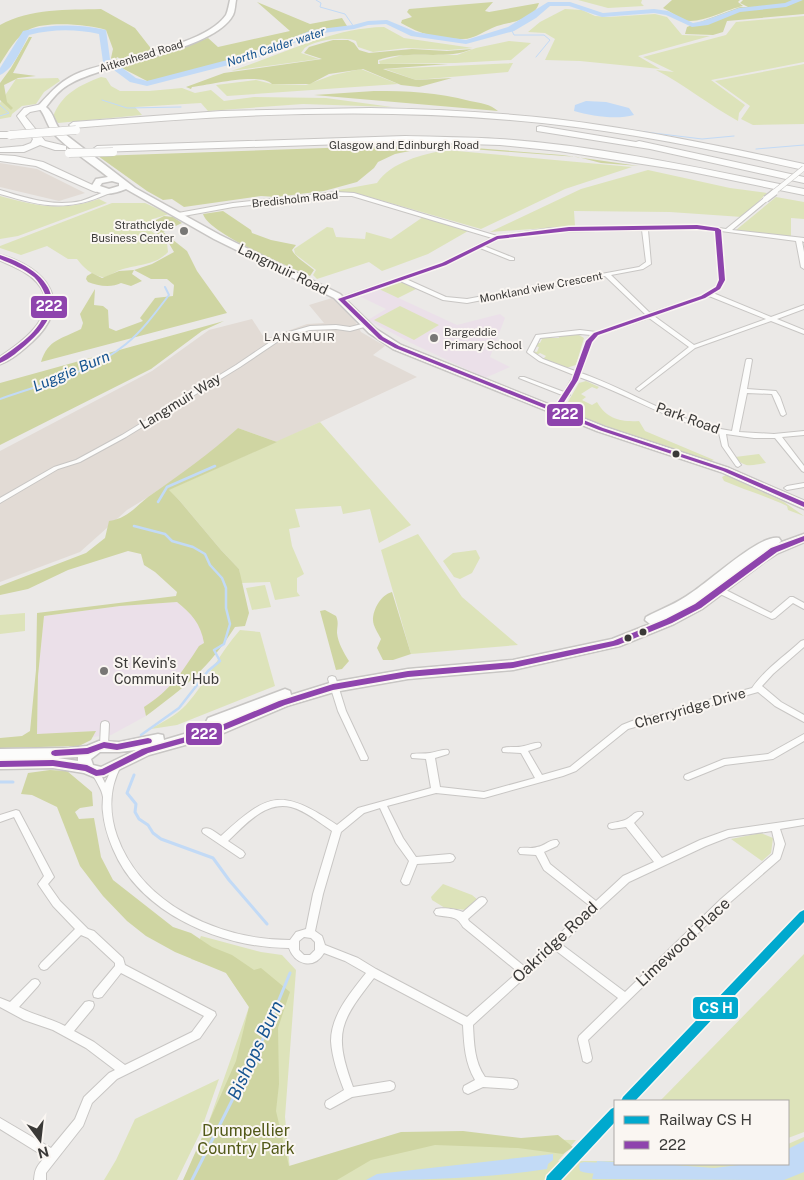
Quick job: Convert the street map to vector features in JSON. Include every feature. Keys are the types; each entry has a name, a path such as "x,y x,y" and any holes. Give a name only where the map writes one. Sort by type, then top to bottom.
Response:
{"highway":[{"path":"42,107 27,110 21,113 21,116 37,139 65,154 55,164 61,172"},
{"path":"75,128 236,112 379,111 468,114 582,125 713,148 804,168"},
{"path":"379,111 517,120 640,137 804,168"},
{"path":"4,133 205,119 307,116 432,120 533,128 624,141 780,174 804,181"},
{"path":"533,128 665,151 804,181"},
{"path":"640,137 804,173"},
{"path":"0,154 35,145 37,139"},
{"name":"Glasgow and Edinburgh Road","path":"65,154 94,149 395,139 500,142 559,148 679,167 804,192"},
{"name":"Glasgow and Edinburgh Road","path":"0,154 113,153 204,148 426,143 510,147 657,166 804,196"},
{"path":"0,154 28,159 77,180 98,185"}],"main road":[{"name":"Aitkenhead Road","path":"42,107 52,100 59,88 84,74 175,48 209,33 229,16 234,4 233,0"},
{"path":"42,107 48,112 50,123 58,132 116,179 98,185"},
{"path":"98,185 106,170"},
{"name":"Langmuir Road","path":"116,179 139,194 217,237 324,288 339,297 381,338 398,347 601,430 719,468 784,492 804,505"},
{"path":"113,191 121,188 124,184"},
{"name":"Langmuir Road","path":"98,185 113,191 139,194"},
{"name":"Langmuir Road","path":"784,492 804,510"},
{"path":"0,754 69,754 88,752 110,746 142,743 201,727 264,701 394,668 520,656 617,633 662,616 695,597 755,551 804,530"},
{"path":"0,764 53,763 92,770 111,770 145,751 209,732 332,683 513,665 591,649 629,638 669,622 698,606 774,550 804,538"},
{"path":"110,746 122,756 119,764"},
{"path":"88,752 84,759 92,770"}],"street":[{"path":"727,231 804,168"},
{"path":"0,188 48,201 59,202 86,198 98,185"},
{"path":"0,192 41,204 58,205 80,202 113,191"},
{"name":"Bredisholm Road","path":"178,215 233,205 352,194 494,237"},
{"path":"339,297 444,264 494,237 569,229 697,227 801,240 804,267"},
{"name":"Monkland view Crescent","path":"401,279 445,299 458,301 641,268 649,263 644,229"},
{"path":"555,411 578,374 589,341 596,334 710,294 718,288 722,280 718,230"},
{"path":"479,246 512,259"},
{"path":"0,257 34,274 48,290 50,299 49,316 42,328 24,346 0,361"},
{"path":"606,275 649,315 693,347"},
{"path":"710,294 804,332"},
{"path":"639,389 693,347 804,307"},
{"name":"Langmuir Way","path":"0,501 56,468 78,461 124,436 238,366 284,335 310,328 336,326 350,329 366,325"},
{"name":"Park Road","path":"596,334 580,332 544,334 536,338 530,352 532,355 694,424 735,434 778,437 804,433"},
{"path":"735,434 749,360"},
{"path":"522,378 528,384 566,395"},
{"path":"744,391 774,392 778,396 779,408 783,414"},
{"path":"722,432 725,446 738,465"},
{"path":"778,437 804,470"},
{"path":"796,460 804,459"},
{"path":"784,492 804,485"},
{"path":"719,590 772,616 793,599 804,606"},
{"path":"804,644 782,664 762,678 758,687 778,704 804,718"},
{"path":"332,683 342,711 364,758"},
{"name":"Cherryridge Drive","path":"337,830 361,810 436,790 484,795 573,769 625,727 755,690 758,687"},
{"path":"105,724 110,746"},
{"path":"688,777 724,762 770,757 804,737"},
{"path":"506,750 523,750 537,745"},
{"path":"523,750 540,779"},
{"path":"415,756 430,756 445,752"},
{"path":"430,756 436,790"},
{"path":"119,764 111,775 107,795 108,820 119,854 137,879 160,902 197,924 225,934 262,943 293,944"},
{"path":"92,770 107,795"},
{"path":"222,842 257,811 276,804 292,804 337,830 318,894 310,934"},
{"path":"382,804 399,840 414,861"},
{"path":"0,819 16,813 49,877 43,884 52,900 63,909 85,934 91,934 120,962 120,968 98,994"},
{"path":"612,826 628,823 639,814"},
{"name":"Oakridge Road","path":"468,1023 595,905 626,879 660,862 728,834 804,822"},
{"path":"628,823 660,862"},
{"name":"Limewood Place","path":"588,1058 583,1039 624,997 724,902 778,856 780,844 775,827"},
{"path":"206,831 240,854"},
{"path":"523,851 539,851 554,844"},
{"path":"539,851 547,867 595,905"},
{"path":"414,861 450,858"},
{"path":"406,881 414,861"},
{"path":"463,918 482,901"},
{"path":"439,912 458,914 466,924 524,971"},
{"path":"44,966 81,929"},
{"path":"310,934 320,939 322,948 317,955 305,958 295,954 293,944 300,936 310,934"},
{"path":"554,944 624,997"},
{"path":"322,948 338,952 359,962 373,972 468,1023 471,1062 482,1082"},
{"path":"40,1180 40,1171 79,1122 88,1100 113,1076 196,1035 211,1015 120,968"},
{"path":"350,1092 336,1054 337,1030 346,1006 373,972"},
{"path":"11,1008 35,983"},
{"path":"0,1002 28,1018 56,1026 124,1070"},
{"path":"66,1032 89,1005"},
{"path":"468,1089 482,1082 513,1084"},
{"path":"330,1104 350,1092 390,1086"},
{"path":"0,1123 52,1155"}],"shaded area":[{"path":"0,163 37,169 85,193 59,201 0,187"},
{"path":"379,289 457,325 500,314 505,318 490,357 510,367 485,378 411,343 368,320 386,309 359,296"},
{"path":"332,298 355,321 361,332 385,346 373,355 417,377 277,442 238,428 202,460 127,510 80,552 0,582 0,451 152,371 209,330 252,319 265,339 307,324 324,323 309,305"},
{"path":"177,602 194,617 202,631 204,643 171,687 144,707 146,716 111,735 92,737 95,731 37,735 38,676 44,616 120,606"}],"green space":[{"path":"578,0 642,0 641,3 644,6 608,8"},
{"path":"672,0 740,0 738,2 743,6 705,19 690,21 684,20 663,8"},
{"path":"743,0 804,0 804,14 727,21 723,32 713,35 685,34 687,27 740,7 748,7 740,3"},
{"path":"257,2 310,24 342,18 347,26 273,43 232,61 162,80 147,81 118,66 178,49 208,38 218,47 290,31"},
{"path":"493,2 485,11 489,12 539,3 536,9 527,17 497,26 466,39 430,35 401,23 402,20 412,17 407,12 409,9"},
{"path":"101,9 135,28 153,51 123,60 117,57 116,59 120,60 114,62 111,58 113,49 106,30 79,25 56,24 37,26 25,32 0,64 0,25 24,15 49,11"},
{"path":"565,9 582,10 595,16 609,17 655,14 667,17 682,35 710,36 638,56 660,69 580,61 545,60 555,39 545,33 528,32 540,22"},
{"path":"804,16 804,62 711,80 745,105 739,113 738,121 656,70 674,72 643,57 726,35 736,22"},
{"path":"384,27 404,38 473,48 449,50 406,48 373,52 358,47 356,41 345,39 331,40 317,42 305,47 301,53 319,59 231,71 325,37 344,32"},
{"path":"29,37 32,37 13,73 36,76 18,78 4,85 7,102 13,108 11,110 0,100 0,83"},
{"path":"333,40 348,40 354,43 359,50 369,53 412,49 447,51 472,49 450,54 402,55 378,60 378,64 448,64 383,69 416,80 452,78 419,87 401,85 363,69 329,74 310,84 272,84 256,79 245,79 192,87 191,89 186,87 224,73 322,59 304,53 309,47"},
{"path":"509,41 531,43 511,60 380,64 379,61 403,55 457,55 476,48"},
{"path":"513,63 508,72 416,80 385,69"},
{"path":"804,64 804,124 753,125 741,119 750,106 715,81"},
{"path":"361,69 398,84 227,96 216,85 256,80 272,84 306,85 333,75"},
{"path":"101,77 106,78 111,86 120,91 182,88 195,93 211,90 224,101 254,97 326,98 392,107 303,104 208,111 201,103 135,107 142,115 58,123 53,117 56,109 66,96 86,83"},
{"path":"58,78 60,81 44,92 36,104 22,106 11,117 0,119 0,103 16,79"},
{"path":"374,91 434,94 485,104 498,111 314,95"},
{"path":"449,146 574,157 471,149 438,148 410,151 395,154 378,162 374,168 357,182 324,191 276,197 261,196 184,207 172,199 163,200 147,191 98,156 354,147"},
{"path":"446,150 632,167 565,189 481,229 359,194 333,191 377,183 399,164 427,154"},
{"path":"580,158 639,166 601,163"},
{"path":"648,170 730,188 767,193 742,217 670,212 574,211 575,226 490,232 581,189"},
{"path":"0,196 26,203 49,206 72,205 99,199 107,203 18,236 0,239"},
{"path":"776,197 804,202 804,219 791,218 791,237 736,230"},
{"path":"112,203 145,203 169,214 153,219 147,224 150,230 167,243 168,252 163,257 152,262 120,270 109,276 102,277 85,268 77,259 68,259 47,246 21,255 0,248 0,246"},
{"path":"223,211 251,230 252,233 271,240 296,245 292,250 294,253 314,270 310,276 234,240 208,222 203,214"},
{"path":"164,216 173,217 182,223 163,232 187,251 197,271 227,313 41,362 44,354 52,344 81,329 83,323 80,314 95,289 94,305 103,306 108,310 109,328 116,331 143,321 140,318 155,298 173,296 174,285 167,279 151,279 134,270 152,264 174,252 167,240 152,230 148,224"},
{"path":"423,217 468,231 428,254 382,271 369,262 317,279 313,275 316,270 295,254 294,249 327,227 333,228 336,237 365,239 366,232 391,239"},
{"path":"134,270 132,274 142,281 131,286 121,283 113,286 100,285 88,282 86,279 92,273 102,278 119,271"},
{"path":"395,283 404,283 416,289 398,298 379,289"},
{"path":"400,306 439,325 414,340 374,320"},
{"path":"224,321 202,331 151,369 0,445 0,383"},
{"path":"577,334 584,338 576,365 566,368 543,359 546,356 540,353 536,356 532,351 537,352 539,347 534,346 535,343 540,343 542,339 537,338 549,336 550,338 559,338 558,335"},
{"path":"586,381 599,387 597,389 592,387 581,394 586,397 582,400 592,405 597,402 610,416 620,420 639,421 645,431 714,460 711,461 621,432 567,411 565,407 579,383"},
{"path":"320,422 411,525 379,543 370,509 343,514 341,506 295,509 300,527 289,529 292,546 304,574 297,578 297,592 300,596 275,600 270,582 241,583 239,569 168,490"},
{"path":"238,428 277,442 169,490 239,569 249,613 245,626 235,627 215,655 195,676 173,696 146,716 144,707 169,687 199,646 204,643 198,625 187,610 177,602 120,606 44,616 38,676 37,734 96,731 91,740 79,746 0,748 0,738 22,736 30,731 36,670 37,613 176,596 177,592 155,572 144,565 141,554 128,551 68,570 28,589 0,595 0,586 86,553 105,538 109,521 121,518 130,512"},
{"path":"759,454 766,463 746,465 735,457"},
{"path":"726,475 784,502 804,516 788,510 787,506 779,502 724,481 722,477"},
{"path":"418,534 462,597 518,645 411,654 381,550"},
{"path":"476,550 480,558 472,573 460,579 454,577 443,561 453,553"},
{"path":"265,585 271,607 252,610 246,588"},
{"path":"392,592 411,654 393,660 383,660 377,648 381,639 374,625 373,616 381,599"},
{"path":"325,610 337,618 337,633 343,651 349,661 342,669 336,670 320,611"},
{"path":"25,613 25,631 0,634 0,615"},
{"path":"240,630 260,632 275,686 177,725 151,729 186,705"},
{"path":"50,770 67,771 92,792 93,806 80,808 75,812 79,819 94,818 101,857 113,880 173,927 191,933 212,947 232,955 254,970 261,968 290,992 278,1028 279,1084 276,1111 289,1166 401,1132 463,1131 521,1138 558,1135 573,1147 563,1154 518,1148 435,1145 371,1160 337,1180 183,1180 236,1061 249,1007 226,973 175,952 146,936 127,921 103,896 80,866 57,807 32,795 21,794 28,773"},
{"path":"761,833 773,838 771,853 762,861 731,839"},
{"path":"443,884 472,895 478,900 467,910 445,908 432,900 431,897"},
{"name":"Drumpellier Country Park","path":"201,936 261,952 282,955 296,970 285,1117 290,1170 409,1138 576,1140 558,1161 614,1161 614,1165 789,1165 789,1144 804,1137 804,1180 184,1180 200,1147 249,1007 225,971 191,959"},
{"path":"804,954 804,1132 789,1138 789,1100 661,1100"},
{"path":"219,1079 200,1133 177,1180 104,1180 116,1160 135,1119"}],"water":[{"path":"586,101 606,102 629,108 634,115 604,117 574,111 575,105"},
{"path":"804,1141 804,1172 784,1180 592,1179 597,1161 614,1162 614,1165 674,1165 714,1168 739,1165 789,1165 789,1148"},
{"path":"553,1154 553,1160 548,1164 547,1169 457,1178 366,1180 377,1174"}],"waterway":[{"path":"316,0 321,3 320,7 345,14 354,27"},
{"name":"North Calder water","path":"0,73 10,61 26,33 56,27 73,27 103,32 106,60 133,80 147,84 257,55 315,32 354,27 368,23 387,22 414,34 466,42 511,29 533,16 548,4 570,4 602,15 654,11 668,13 692,25 705,23 739,10 786,5 799,0"},
{"path":"511,29 514,35 544,35 550,40 536,57"},
{"path":"102,100 127,108 181,107"},
{"name":"Luggie Burn","path":"0,105 9,113 0,116"},
{"path":"629,130 702,139 734,136"},
{"path":"756,149 804,145"},
{"name":"Luggie Burn","path":"0,399 66,377 112,354 144,327 169,295 165,287"},
{"path":"158,502 167,487 215,466"},
{"name":"Bishops Burn","path":"134,526 165,534 172,541 193,547 205,554 210,565 222,578 226,588 226,608 230,624 224,644 214,650 220,661 208,671 179,708 141,735"},
{"name":"Bishops Burn","path":"134,775 127,793 136,804 135,812 139,819 148,825 153,833 161,839 213,858 229,880 267,924"},
{"path":"0,782 13,782"},
{"name":"Bishops Burn","path":"192,1180 262,1041 290,973"},
{"path":"584,1167 605,1168"}],"transit line":[{"name":"222","path":"341,299 444,264 497,238 569,229 697,227 718,230"},
{"name":"222","path":"555,411 575,380 589,341 596,334 703,297 718,288 722,280 718,230"},
{"name":"222","path":"0,257 36,276 48,293 50,305 41,327 32,337 0,361"},
{"name":"222","path":"341,299 381,338 397,347 601,429 725,470 804,505"},
{"name":"222","path":"0,764 53,763 87,768 96,773 104,772 145,751 209,733 282,703 333,687 408,674 513,665 615,643 669,621 698,606 774,550 804,538"},
{"name":"222","path":"55,753 88,751 104,745 117,747 148,741"},
{"path":"628,1100 804,915"},
{"path":"552,1180 614,1114"}],"place":[{"name":"Strathclyde Business Center","path":"184,231"},
{"name":"Bargeddie Primary School","path":"434,338"},
{"name":"St Kevin's Community Hub","path":"104,671"}],"district":[{"name":"LANGMUIR","path":"300,337"}]}
